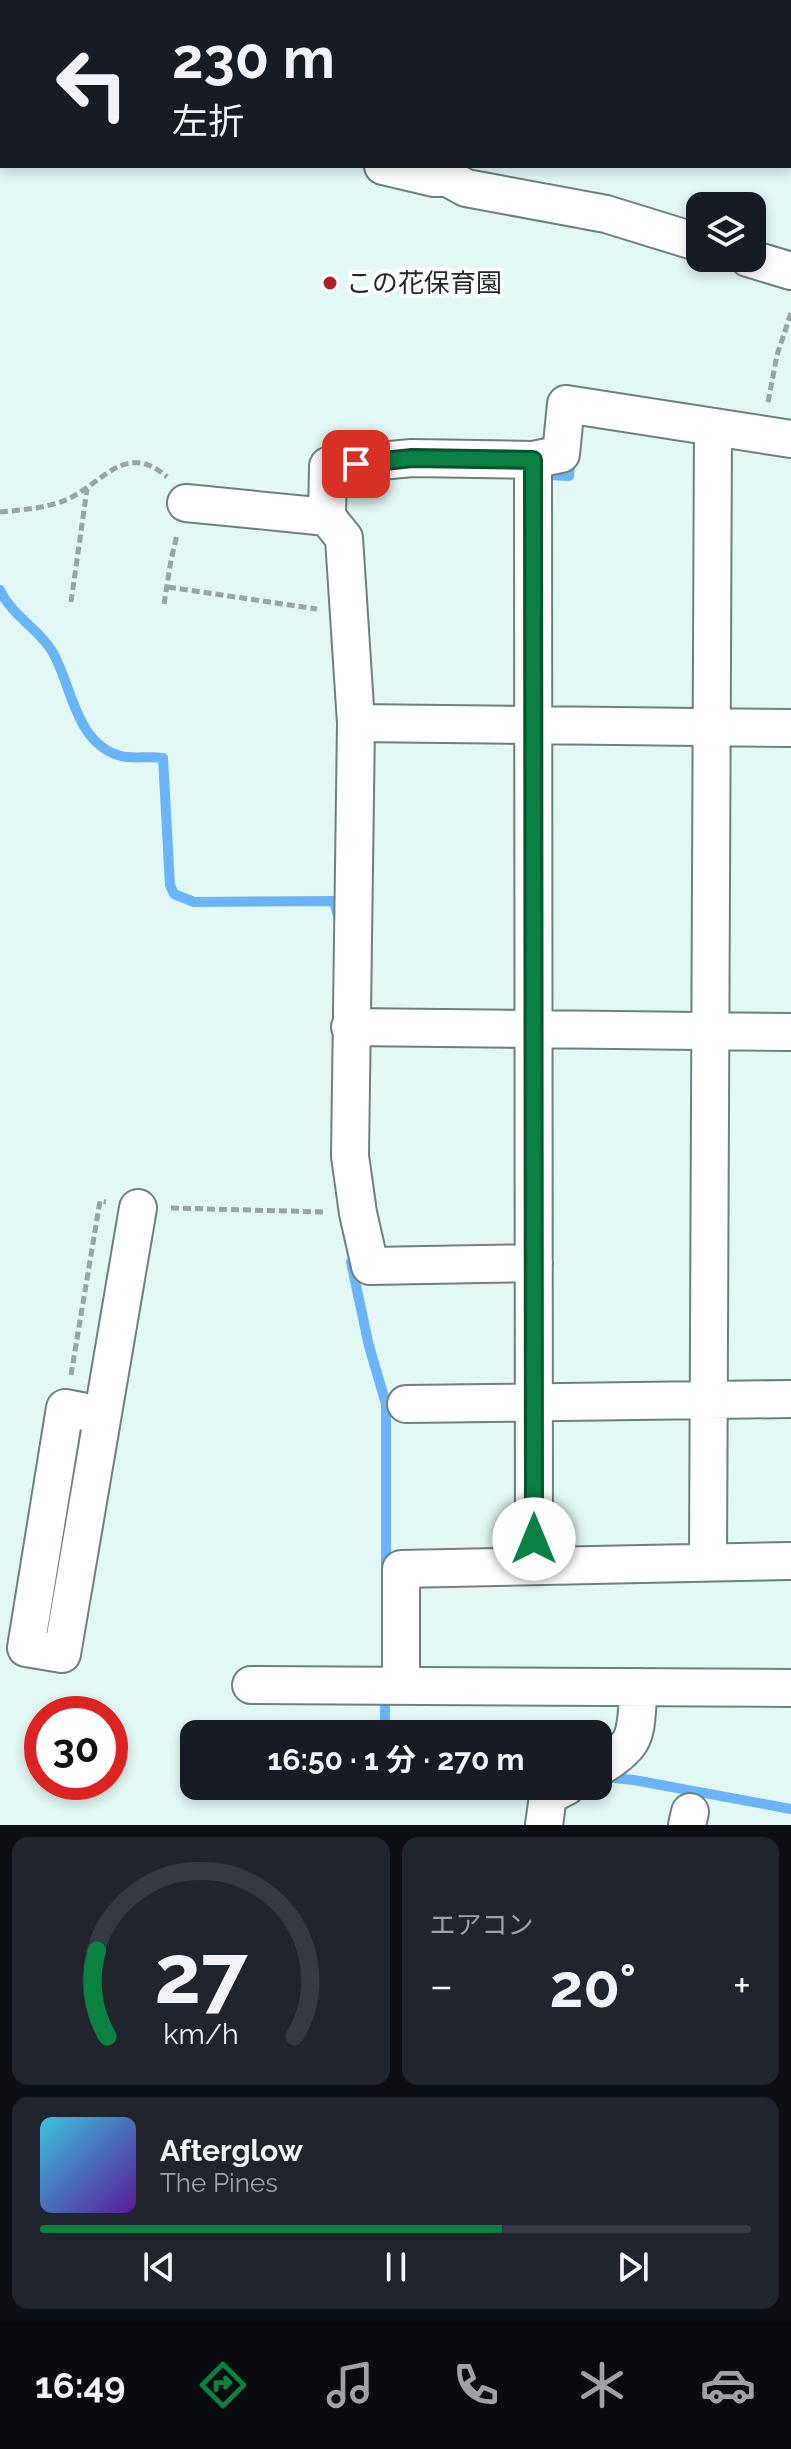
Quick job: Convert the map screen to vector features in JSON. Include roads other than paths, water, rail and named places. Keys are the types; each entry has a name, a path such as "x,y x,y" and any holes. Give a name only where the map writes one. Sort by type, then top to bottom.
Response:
{"street":[{"path":"392,168 434,178 448,178 466,188 606,214 686,239"},
{"path":"766,263 791,271"},
{"path":"534,1263 370,1266 350,1156 356,723 344,538 327,517 328,466 412,458 533,460 561,454 566,404 778,437"},
{"path":"708,1562 713,429"},
{"path":"533,460 534,1566"},
{"path":"186,503 327,517"},
{"path":"356,723 791,728"},
{"path":"350,1027 791,1032"},
{"path":"101,1415 65,1408 26,1648 62,1654 138,1208"},
{"path":"406,1404 791,1399"},
{"path":"401,1686 401,1569 791,1561"},
{"path":"251,1685 791,1688"},
{"path":"612,1759 621,1754 634,1737 639,1687"},
{"path":"544,1825 547,1800"}],"waterway":[{"path":"549,475 569,476 571,456"},
{"path":"0,590 11,607 52,651 77,712 94,739 121,756 163,758 170,885 174,894 194,902 334,901 338,916"},
{"path":"351,1262 369,1346 386,1404 386,1573"},
{"path":"385,1698 385,1720"},
{"path":"612,1778 791,1809"}],"place":[{"name":"この花保育園","path":"330,283"}]}
